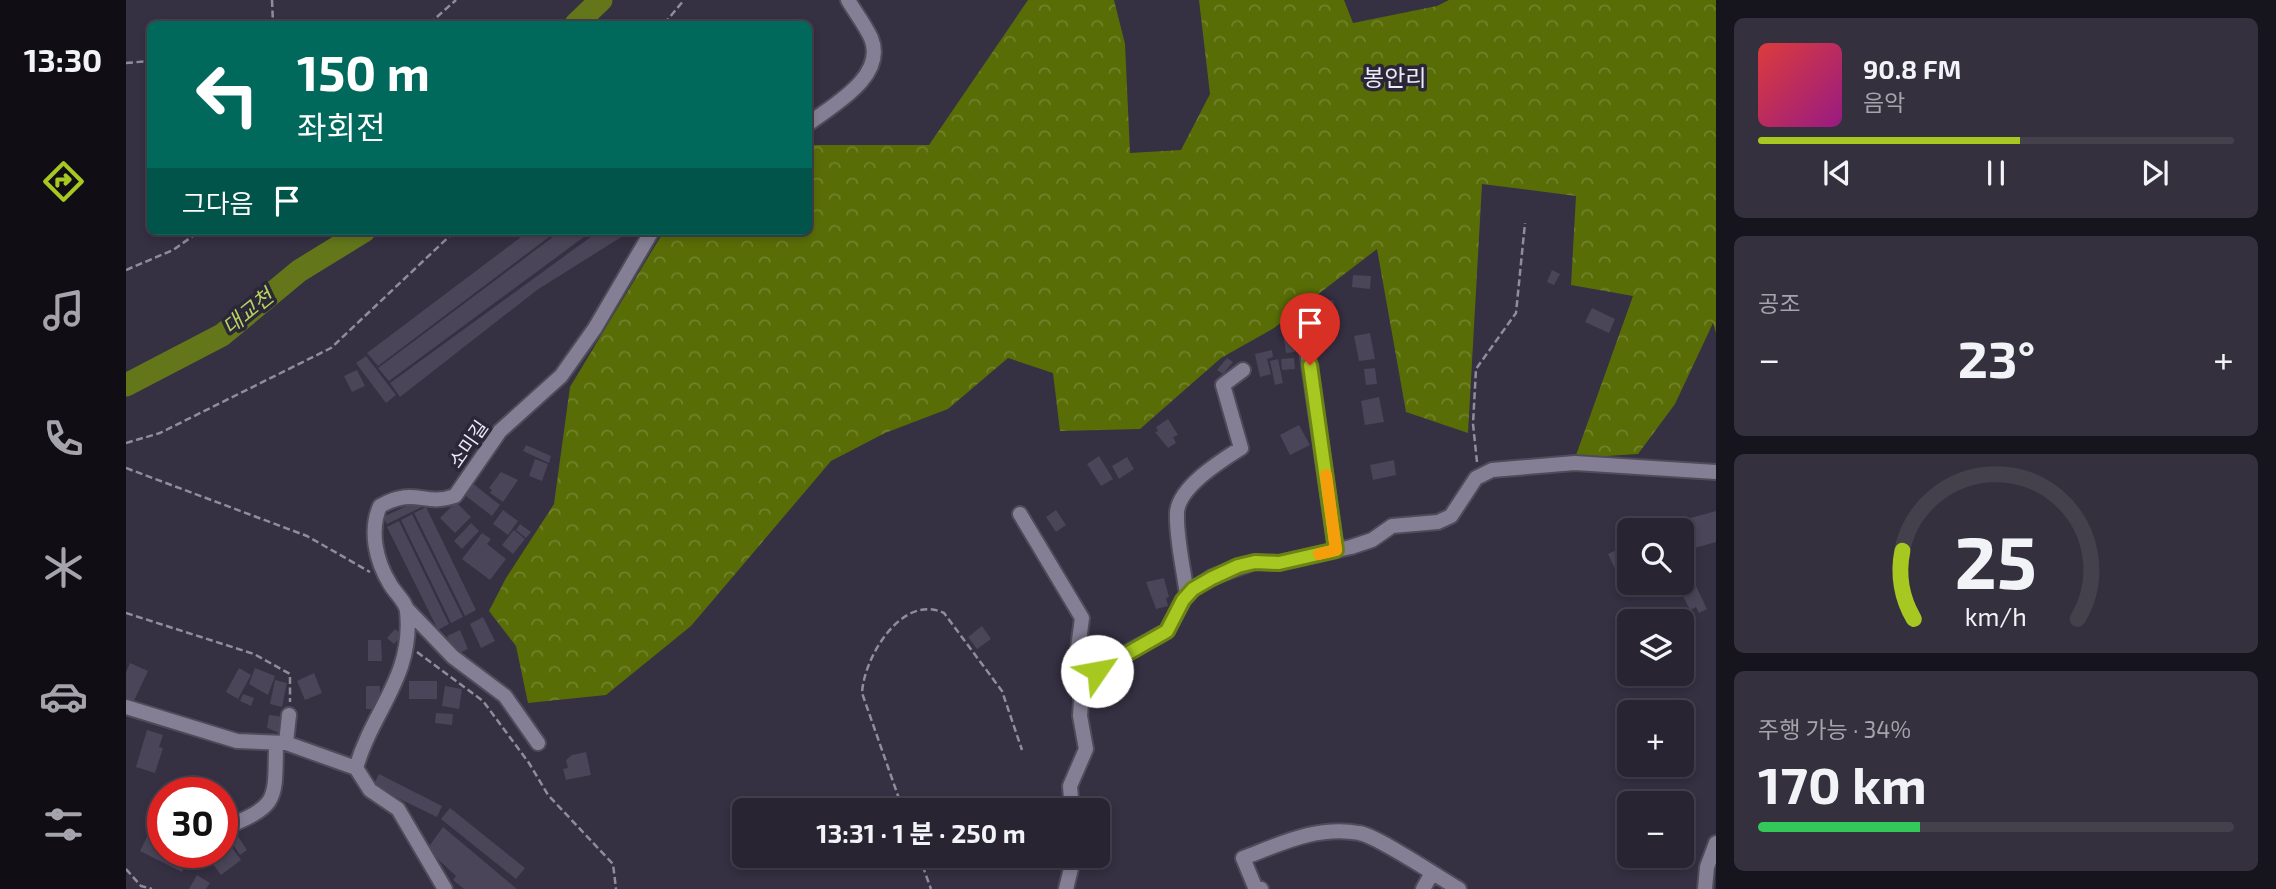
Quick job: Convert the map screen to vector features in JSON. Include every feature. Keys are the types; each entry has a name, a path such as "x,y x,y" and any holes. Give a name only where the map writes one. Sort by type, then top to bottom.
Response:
{"street":[{"path":"812,121 855,87 869,72 874,56 871,39 848,0"},
{"name":"소미길","path":"538,743 505,696 453,657 407,609 389,583 373,529 380,506 395,498 411,495 443,500 455,496 500,431 561,376 595,328 650,235"},
{"path":"1303,323 1336,550"},
{"path":"1187,596 1177,511 1194,483 1212,465 1241,448 1223,385 1243,370"},
{"path":"1071,798 1070,786 1086,749 1080,716 1083,688 1097,671 1167,631 1187,596 1203,583 1238,566 1255,562 1279,563 1372,540 1392,526 1438,522 1451,516 1476,478 1492,470 1520,465 1575,463 1716,472"},
{"path":"1020,514 1082,618 1077,656 1082,669 1097,671"},
{"path":"356,768 368,731 397,683 404,662 407,609"},
{"path":"126,707 224,737 281,743 356,768 370,790 398,809 445,889"},
{"path":"238,822 269,805 289,715"},
{"path":"1261,889 1255,887 1243,858 1298,837 1332,830 1362,833 1459,889"},
{"path":"1705,889 1707,867 1716,843"},
{"path":"1066,889 1071,868"},
{"path":"1423,889 1432,873"}],"path":[{"path":"272,0 273,21"},
{"path":"432,21 456,0"},
{"path":"666,21 684,0"},
{"path":"126,63 147,61"},
{"path":"1483,475 1475,458 1473,383 1476,369 1516,313 1525,223"},
{"path":"126,270 173,250 194,235"},
{"path":"126,443 160,433 331,348 451,235"},
{"path":"126,468 307,536 389,583"},
{"path":"899,798 862,693 863,676 873,653 910,612 932,608 944,614 1002,691 1022,750"},
{"path":"126,613 254,654 290,674 289,715"},
{"path":"405,646 431,660 483,701 529,763 548,795 613,864 616,889"},
{"path":"923,868 931,889"},
{"path":"126,869 141,886 152,889"}],"green space":[{"path":"1028,0 1114,0 1125,44 1130,153 1181,150 1210,94 1199,0 1344,0 1353,23 1437,6 1449,0 1716,0 1716,333 1713,323 1675,404 1638,454 1575,458 1633,296 1571,285 1576,196 1482,184 1468,433 1406,412 1377,249 1274,328 1221,358 1140,429 1060,431 1053,373 1008,358 948,409 885,433 831,461 691,626 606,695 528,703 516,646 489,611 506,578 554,504 570,387 662,235 812,235 812,145 929,145"}],"building":[{"path":"524,235 552,235 378,366 367,353"},
{"path":"556,235 587,235 389,381 378,368"},
{"path":"594,235 624,235 537,290 400,397 390,383"},
{"path":"1552,270 1560,274 1554,285 1547,282"},
{"path":"1353,275 1371,276 1370,289 1352,287"},
{"path":"1333,300 1337,317 1326,319 1322,302"},
{"path":"1592,308 1615,319 1609,333 1585,322"},
{"path":"1292,331 1295,352 1286,353 1283,332"},
{"path":"1370,333 1375,359 1359,361 1354,336"},
{"path":"1272,350 1273,357 1267,359 1271,374 1260,377 1255,354"},
{"path":"366,356 396,395 386,403 356,363"},
{"path":"1227,358 1233,362 1223,374 1217,370"},
{"path":"1294,358 1295,369 1282,370 1281,359"},
{"path":"1278,359 1283,383 1275,385 1270,361"},
{"path":"1375,368 1377,384 1366,385 1364,369"},
{"path":"357,370 365,386 352,392 344,376"},
{"path":"1379,397 1384,422 1365,425 1361,401"},
{"path":"1168,419 1178,435 1173,437 1176,443 1168,448 1155,432 1158,431 1156,427"},
{"path":"1299,425 1310,445 1290,455 1280,435"},
{"path":"526,445 551,456 549,463 523,451"},
{"path":"1099,456 1113,479 1101,486 1087,464"},
{"path":"1127,457 1134,469 1119,479 1112,466"},
{"path":"535,459 548,464 542,481 529,476"},
{"path":"1394,460 1396,475 1373,480 1370,465"},
{"path":"501,472 518,480 503,502 490,493 492,490 489,488"},
{"path":"471,482 500,505 492,516 462,493"},
{"path":"421,499 424,506 387,524 383,517"},
{"path":"456,502 471,517 455,533 440,518"},
{"path":"426,507 476,610 465,616 414,513"},
{"path":"503,510 518,521 508,535 493,524"},
{"path":"1056,510 1066,525 1056,532 1046,517"},
{"path":"1716,511 1716,542 1694,548 1694,518 1690,518"},
{"path":"412,514 463,617 451,623 401,520"},
{"path":"399,521 449,624 438,630 387,527"},
{"path":"471,523 479,531 462,549 454,541"},
{"path":"520,524 531,532 526,538 516,530"},
{"path":"514,530 525,539 513,554 502,545"},
{"path":"482,533 491,539 487,544 506,559 490,580 462,559"},
{"path":"1617,550 1617,573 1608,554"},
{"path":"1164,578 1169,597 1166,598 1168,606 1156,609 1146,582"},
{"path":"1696,586 1707,609 1699,613 1696,607 1690,609 1682,595 1694,595"},
{"path":"483,617 495,641 481,648 470,624"},
{"path":"982,626 991,639 977,649 968,637"},
{"path":"395,629 402,635 394,644 387,638"},
{"path":"460,630 468,649 455,655 447,636"},
{"path":"368,640 381,640 382,661 368,661"},
{"path":"130,663 148,671 132,705 126,702 126,672"},
{"path":"239,668 251,675 238,699 226,692"},
{"path":"255,668 275,676 268,695 249,684"},
{"path":"314,673 322,693 305,700 297,681"},
{"path":"275,680 287,683 282,707 270,704"},
{"path":"409,681 437,681 437,699 409,699"},
{"path":"366,686 380,686 379,709 366,709"},
{"path":"445,686 462,689 459,709 442,706"},
{"path":"243,694 254,698 251,706 240,701"},
{"path":"436,713 453,714 452,725 435,723"},
{"path":"269,715 285,717 282,734 267,728"},
{"path":"147,730 163,735 159,747 163,748 155,773 136,767"},
{"path":"586,752 591,775 566,780 563,769 568,768 566,760 572,755"},
{"path":"379,774 442,806 437,817 373,786"},
{"path":"450,808 525,868 516,879 441,819"},
{"path":"443,827 517,889 464,889 453,880 456,876 427,849"},
{"path":"238,836 247,850 240,855 238,852"},
{"path":"147,837 147,854 140,851"},
{"path":"216,868 230,868 221,875"},
{"path":"197,875 210,883 206,889 189,889"}],"waterway":[{"name":"대교천","path":"579,21 601,0"},
{"name":"대교천","path":"126,385 222,335 299,271 358,235"}],"slow traffic":[{"path":"1319,554 1336,550 1326,475"}],"district":[{"name":"봉안리","path":"1395,78"}],"route":[{"path":"1097,671 1167,631 1183,600 1193,589 1212,578 1238,566 1255,562 1279,563 1336,550 1310,365"}]}
